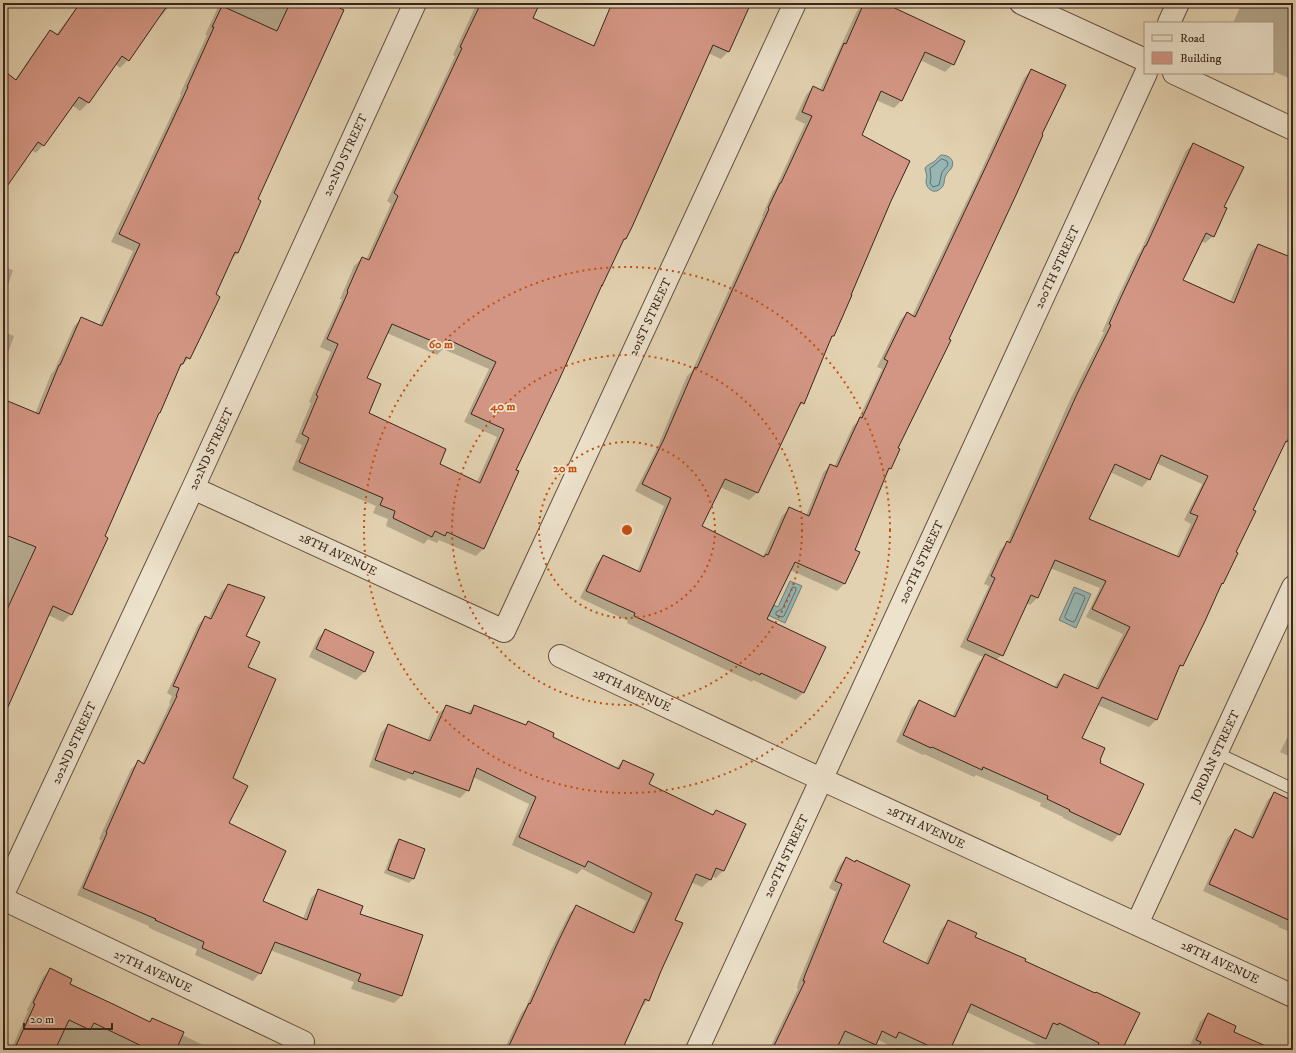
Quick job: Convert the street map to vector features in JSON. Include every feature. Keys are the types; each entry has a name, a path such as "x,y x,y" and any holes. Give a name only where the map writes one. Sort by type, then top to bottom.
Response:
{"street":[{"name":"202ND STREET","path":"3,894 193,488 415,3"},
{"name":"201ST STREET","path":"504,631 795,3"},
{"path":"1022,3 1144,60"},
{"path":"1169,22 1178,3"},
{"name":"200TH STREET","path":"697,1050 1146,74"},
{"path":"1176,74 1293,129"},
{"name":"28TH AVENUE","path":"193,488 504,631"},
{"name":"JORDAN STREET","path":"1138,924 1293,587"},
{"name":"28TH AVENUE","path":"560,656 822,779 1293,996"},
{"name":"27TH AVENUE","path":"3,899 303,1042"}],"lane":[{"path":"1217,753 1293,788"}],"water":[{"path":"941,155 950,158 953,164 945,177 943,186 937,191 934,191 929,189 927,186 925,168"},
{"path":"790,581 802,586 785,623 768,615 773,605 778,607"},
{"path":"1074,587 1091,594 1076,628 1059,620"}],"building":[{"path":"80,3 169,3 129,61 122,56 89,103 79,97 44,146 38,142 3,192 3,70 16,80 50,30 58,35"},
{"path":"290,3 329,3 344,10 258,199 261,201 238,253 235,252 216,294 220,297 190,359 186,357 183,364 181,364 105,536 108,538 72,615 53,606 3,718 3,618 36,547 3,534 3,399 39,414 81,317 102,326 140,244 119,234 188,87 222,6 277,31"},
{"path":"481,3 540,3 533,18 594,46 612,3 751,3 729,52 713,45 632,227 626,239 624,239 602,285 516,470 519,471 484,549 447,532 445,536 435,531 432,537 393,518 395,511 380,505 383,498 299,462 309,438 302,434 318,396 316,395 338,344 327,339 362,257 369,260 398,196 394,193 462,48 460,47","holes":["392,324 446,347 449,340 496,362 471,414 504,429 480,483 440,464 446,449 369,413 381,384 367,378"]},
{"path":"864,3 884,3 965,41 954,65 925,52 902,101 881,91 862,135 910,161 891,201 834,336 832,336 804,404 801,402 758,493 725,479 702,526 764,557 766,554 768,555 789,507 809,516 830,464 837,467 860,417 862,418 888,361 884,359 907,312 915,317 1031,69 1066,85 1042,134 1043,135 1016,195 949,339 951,340 898,448 900,449 891,469 889,468 855,550 860,552 845,584 795,562 767,619 826,647 804,693 761,673 760,675 634,616 635,613 586,591 603,555 640,572 671,498 642,484 664,439 695,367 697,368 769,209 768,208 812,116 802,112 813,86 823,91 844,43 846,44"},
{"path":"1193,143 1244,167 1224,207 1227,208 1214,237 1206,233 1183,280 1234,303 1258,244 1293,258 1293,429 1253,510 1256,511 1236,552 1238,553 1223,584 1222,583 1183,666 1180,665 1157,720 1102,697 1082,738 1105,748 1100,763 1144,784 1120,835 1069,811 1070,810 1047,799 1048,796 983,767 982,770 903,735 919,700 955,717 985,654 1057,688 1064,674 1098,689 1130,627 1092,609 1106,581 1055,560 1038,598 1031,595 1003,656 967,640 995,578 991,576 1007,541 1010,543 1077,394 1111,325 1109,324 1121,297","holes":["1161,455 1208,476 1190,513 1198,516 1179,557 1089,519 1115,464 1150,480"]},
{"path":"228,584 265,597 246,636 260,642 248,667 276,679 233,778 248,786 229,823 286,851 263,901 307,920 318,889 363,906 360,914 423,935 402,996 358,981 361,974 275,942 261,974 202,948 204,942 155,920 156,919 83,888 138,760 144,764 177,696 179,688 173,686 205,616 211,619"},
{"path":"325,629 374,652 365,672 316,649"},
{"path":"446,705 471,714 474,705 526,725 528,721 554,733 553,737 619,769 623,760 654,774 649,784 713,815 716,810 746,824 724,871 716,868 711,880 696,874 675,920 683,923 649,1001 645,999 622,1050 507,1050 576,905 634,933 652,893 588,861 585,867 519,837 536,797 477,768 469,791 414,771 413,774 375,760 388,724 430,741"},
{"path":"1274,792 1293,801 1293,922 1209,884 1235,829 1253,838"},
{"path":"399,839 425,849 414,879 388,870"},
{"path":"846,857 855,862 856,860 910,885 883,942 928,964 948,920 977,933 975,937 1026,959 1025,961 1140,1013 1122,1050 1096,1050 1099,1043 1059,1023 1058,1025 1053,1023 1046,1039 971,1004 950,1050 938,1050 899,1032 896,1038 882,1031 876,1045 845,1031 836,1050 772,1050 805,981 803,981 805,975 842,884 835,881"},
{"path":"50,968 72,979 70,984 150,1022 152,1018 184,1032 176,1050 150,1050 94,1023 90,1030 69,1020 55,1050 14,1050 35,1004 33,1003"},
{"path":"1208,1013 1236,1026 1234,1032 1275,1050 1197,1050 1201,1042 1196,1040"}]}
